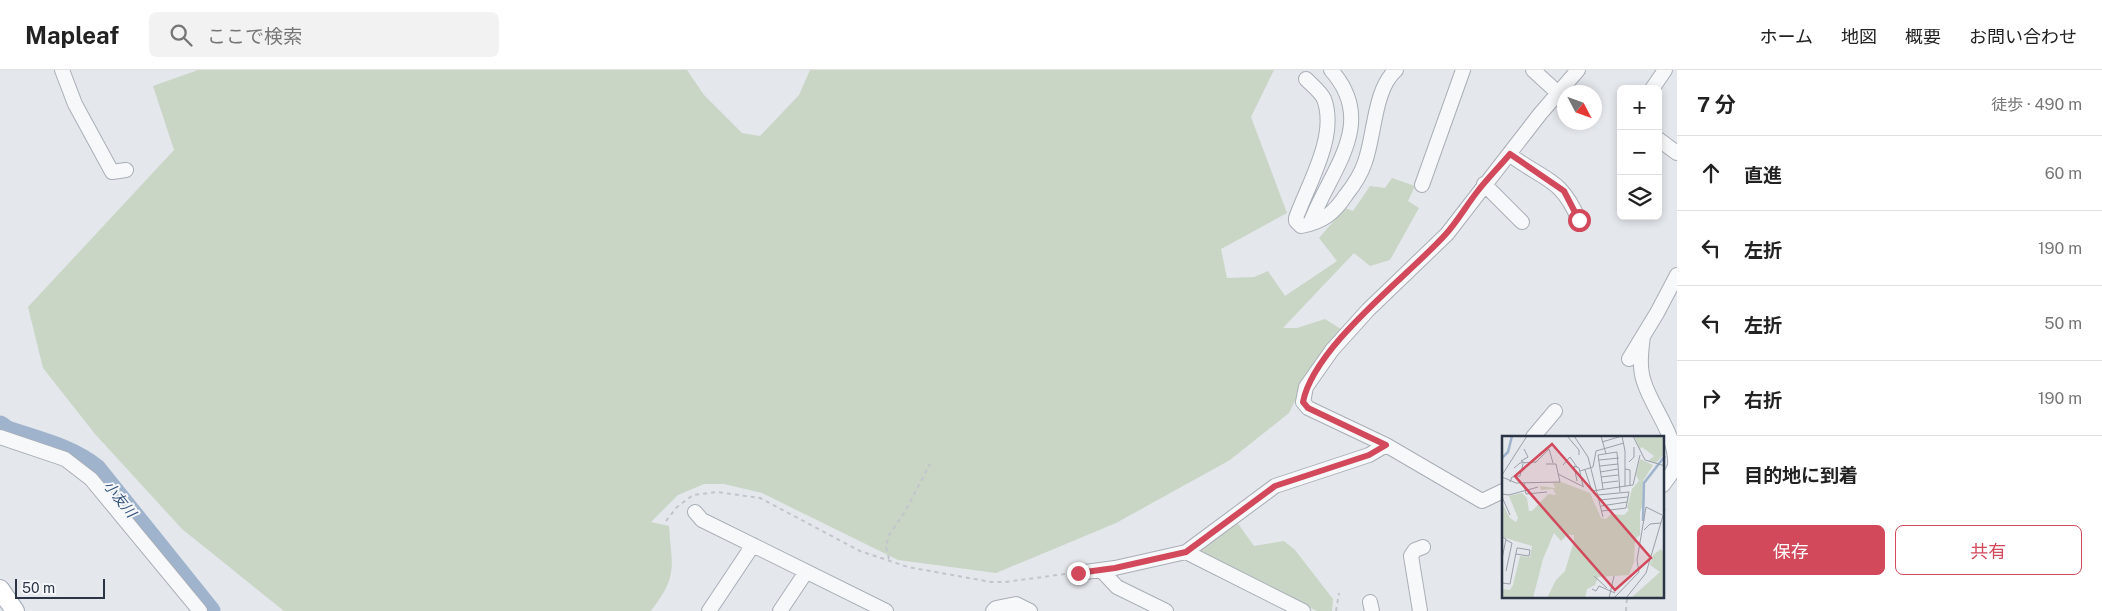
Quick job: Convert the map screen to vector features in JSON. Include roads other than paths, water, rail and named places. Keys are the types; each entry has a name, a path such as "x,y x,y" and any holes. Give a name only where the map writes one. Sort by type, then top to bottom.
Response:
{"main road":[{"path":"0,589 15,611"}],"street":[{"path":"62,70 75,104 112,172 126,170"},
{"path":"1310,224 1341,158 1350,134 1352,115 1349,98 1345,88 1331,70"},
{"path":"1306,79 1323,97 1327,117 1321,154 1296,218 1296,221 1301,226 1332,214 1357,180 1368,153 1384,83 1396,70"},
{"path":"1422,185 1463,70"},
{"path":"1533,70 1557,91"},
{"path":"1564,85 1578,70"},
{"path":"1655,85 1665,70"},
{"path":"1502,491 1482,501 1386,445 1308,408 1303,402 1306,387 1332,350 1368,310 1447,234 1484,184 1557,93"},
{"path":"1662,142 1677,153"},
{"path":"1510,154 1564,191 1579,220"},
{"path":"1484,184 1522,222"},
{"path":"1629,359 1677,275"},
{"path":"1643,336 1641,355 1644,384 1668,435 1674,454 1675,466 1664,483"},
{"path":"1534,436 1556,411"},
{"path":"0,437 65,459 81,469 200,611"},
{"path":"1078,573 1186,552 1266,492 1289,480 1369,455 1386,445"},
{"path":"695,512 702,520 886,611"},
{"path":"709,611 753,545"},
{"path":"1420,611 1411,556 1415,550 1423,547"},
{"path":"1186,552 1303,611"},
{"path":"1101,570 1116,587 1166,611"},
{"path":"780,611 806,572"},
{"path":"853,611 860,599"},
{"path":"993,611 996,608 1016,604 1030,611"}],"waterway":[{"name":"小友川","path":"0,426 7,431 64,451 96,469 210,611"}]}
